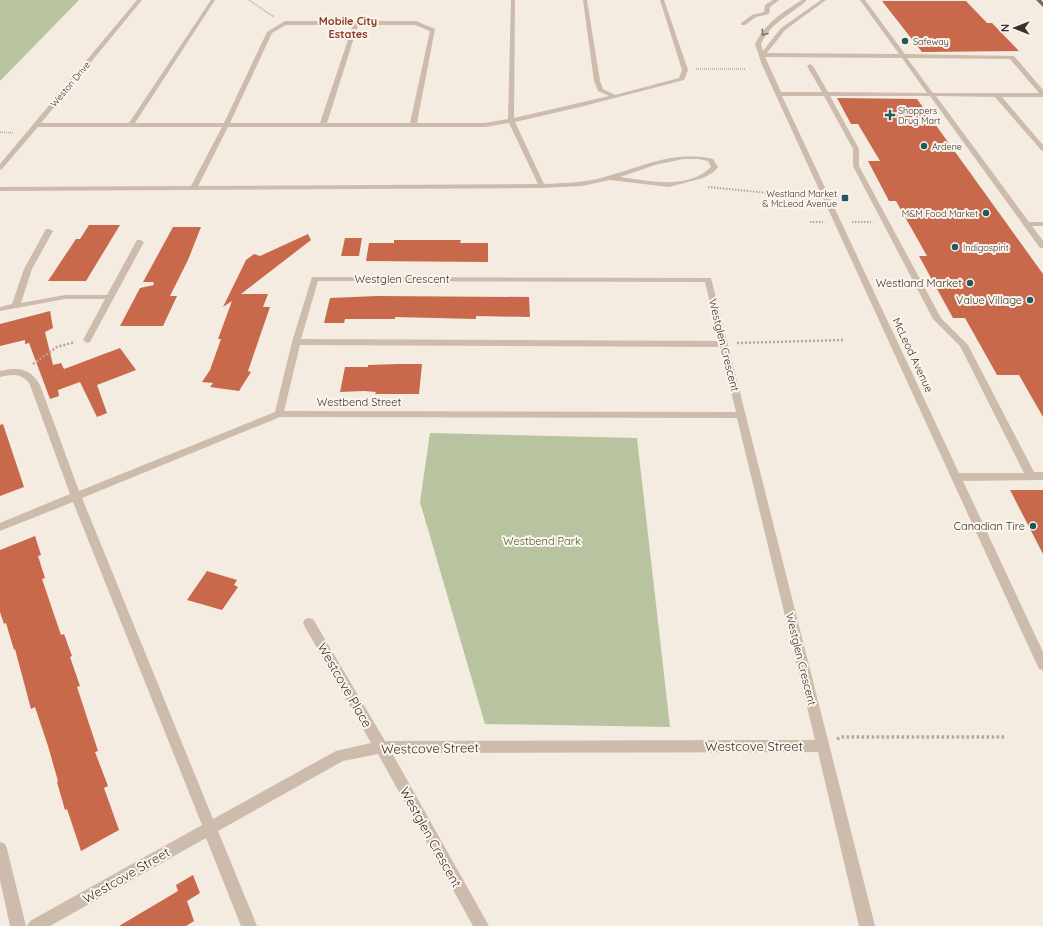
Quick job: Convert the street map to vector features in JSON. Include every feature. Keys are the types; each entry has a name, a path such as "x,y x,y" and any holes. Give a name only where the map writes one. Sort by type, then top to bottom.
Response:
{"main road":[{"path":"1038,0 1043,5"}],"street":[{"name":"Weston Drive","path":"0,168 140,0"},
{"path":"131,125 213,0"},
{"path":"513,0 512,121 542,186"},
{"path":"585,0 597,81 600,90 615,97"},
{"path":"37,125 413,126 485,125 512,121 615,97 682,79 685,70 662,0"},
{"path":"767,13 767,6 776,0"},
{"name":"McLeod Avenue","path":"805,0 781,16 762,34 758,44 778,94 1043,665"},
{"path":"763,55 779,33 796,19 824,0"},
{"path":"862,0 1043,246"},
{"path":"743,24 754,16 767,13 796,19"},
{"path":"193,188 226,126 270,32 285,23 416,23 433,30 413,126"},
{"path":"323,125 356,24"},
{"path":"763,55 1012,57 1043,94"},
{"path":"810,66 856,149 856,166 937,319 964,345 1032,476"},
{"path":"778,94 1043,94"},
{"path":"997,95 1043,150"},
{"path":"0,189 542,186 578,184 610,178 685,156 711,160 715,167 708,173 678,184 669,185 610,178"},
{"path":"1026,224 1043,224"},
{"path":"16,305 28,269 50,231"},
{"path":"87,340 140,242"},
{"name":"Westglen Crescent","path":"279,414 296,342 315,279 708,280 867,926"},
{"path":"0,308 65,297 111,297"},
{"path":"296,342 723,344"},
{"path":"0,374 23,372 31,377 35,385 76,496 249,926"},
{"name":"Westbend Street","path":"0,527 279,414 741,415"},
{"path":"956,477 1043,476"},
{"name":"Westcove Place","path":"309,623 381,747"},
{"name":"Westcove Street","path":"35,926 341,755 381,747 822,746"},
{"name":"Westglen Crescent","path":"381,747 481,926"},
{"path":"0,849 18,926"}],"path":[{"path":"249,0 285,23"},
{"path":"685,70 745,69"},
{"path":"708,187 799,196"},
{"path":"23,372 62,343 87,340"},
{"path":"723,344 844,340"},
{"path":"822,746 842,737 1004,736"}],"green space":[{"path":"0,0 79,0 0,81"},
{"name":"Westbend Park","path":"430,433 637,438 670,727 485,724 420,502"}],"building":[{"path":"882,1 966,1 987,23 992,23 1019,51 922,52"},
{"path":"837,98 917,99 1043,274 1043,417 1019,375 997,375 965,318 953,318 919,256 927,256 896,201 889,201 868,161 880,161 858,124 851,124"},
{"path":"89,225 120,225 86,281 48,281 76,239 80,239"},
{"path":"173,227 201,227 188,260 170,296 177,296 163,326 120,326 140,288 154,285 153,282 143,282"},
{"path":"308,234 311,240 241,294 268,294 263,307 270,307 248,371 251,372 239,391 210,387 213,383 202,382 210,370 221,339 218,339 232,301 223,307 246,260 254,254 260,256"},
{"path":"345,238 362,238 359,256 341,256"},
{"path":"394,240 461,240 460,243 488,243 488,262 366,261 369,243 394,243"},
{"path":"377,296 529,297 530,317 476,316 476,319 395,317 395,319 345,319 344,323 324,323 330,298"},
{"path":"50,311 53,328 45,332 53,365 61,363 64,369 120,348 136,370 97,385 107,413 97,417 80,382 58,390 59,396 50,399 29,343 25,344 25,340 0,346 0,324"},
{"path":"422,364 419,394 375,394 376,392 364,391 340,392 345,367 368,367 368,365"},
{"path":"3,424 24,487 0,496 0,425"},
{"name":"Canadian Tire","path":"1010,490 1043,490 1043,554"},
{"path":"35,536 41,555 38,556 45,578 42,579 61,635 64,634 72,656 70,657 80,686 77,687 98,751 95,752 108,786 104,788 119,830 81,851 67,809 65,810 48,746 35,707 31,709 15,649 14,650 6,623 4,624 0,612 0,550"},
{"path":"207,571 237,580 234,585 238,587 222,610 187,600"},
{"path":"193,875 200,893 187,901 194,921 186,926 119,926 178,891 176,885"}],"place":[{"name":"Safeway","path":"905,41"},
{"name":"Shoppers Drug Mart","path":"890,115"},
{"name":"Ardene","path":"924,146"},
{"name":"Westland Market & McLeod Avenue","path":"845,198"},
{"name":"M&M Food Market","path":"986,213"},
{"name":"Indigospirit","path":"955,247"},
{"name":"Westland Market","path":"970,283"},
{"name":"Value Village","path":"1030,300"},
{"name":"Canadian Tire","path":"1033,526"}],"district":[{"name":"Mobile City Estates","path":"348,27"}]}
